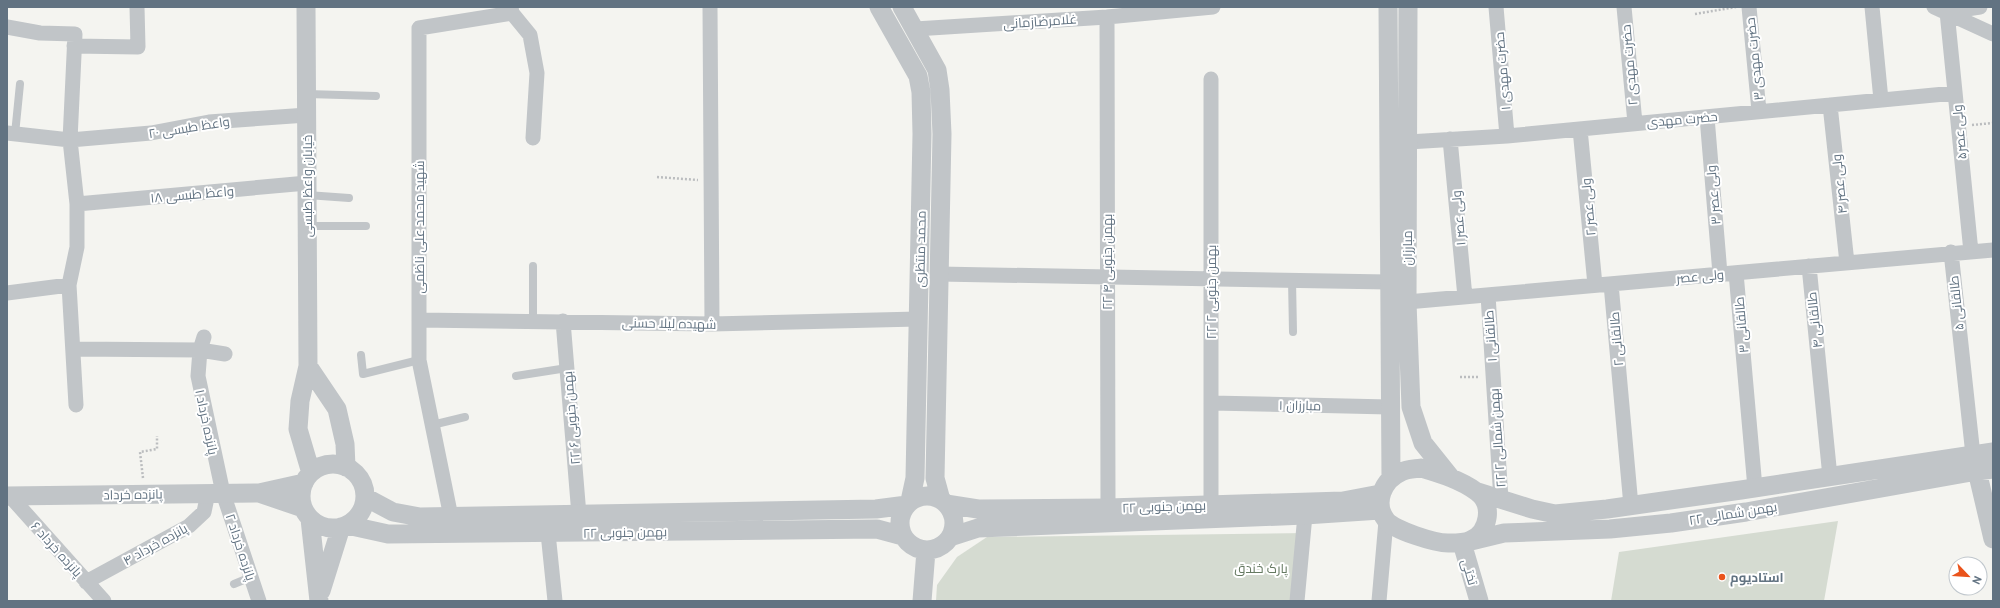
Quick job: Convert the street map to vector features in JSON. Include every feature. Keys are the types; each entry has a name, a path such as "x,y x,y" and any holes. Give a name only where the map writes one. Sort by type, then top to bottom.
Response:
{"street":[{"path":"74,46 138,47 138,7"},
{"name":"خیابان واعظ طبسی","path":"306,7 308,366 300,401 298,430 307,478"},
{"path":"710,7 712,324"},
{"name":"محمد منتظری","path":"879,7 918,76 921,92 922,134 915,478 909,503"},
{"name":"محمد منتظری","path":"902,7 937,70 940,90 942,134 935,478 944,502"},
{"name":"غلامرضازمانی","path":"915,30 1213,7"},
{"name":"مبارزان","path":"1388,7 1388,282 1391,478"},
{"name":"مبارزان","path":"1408,7 1407,302 1411,407 1423,443 1451,478"},
{"name":"حضرت مهدی ۱","path":"1496,7 1507,136"},
{"name":"حضرت مهدی ۲","path":"1624,7 1635,124"},
{"name":"حضرت مهدی ۳","path":"1748,7 1759,112"},
{"path":"1872,7 1881,100"},
{"path":"1940,10 1980,7"},
{"path":"512,10 530,35 537,73 533,138"},
{"name":"شهید محمد علی ناظمی","path":"451,517 419,360 419,28 512,10"},
{"path":"1940,10 1993,34"},
{"name":"ولی عصر۵","path":"1940,10 1955,92 1970,252"},
{"name":"۲۲ بهمن جنوبی ۴","path":"1107,16 1108,508"},
{"path":"7,27 40,33 75,34 70,140 76,204 77,247 69,285 76,405"},
{"name":"۲۲ بهمن جنوبی ۲","path":"1211,80 1211,505"},
{"name":"حضرت مهدی","path":"1408,142 1507,136 1955,92"},
{"name":"ولی عصر ۴","path":"1830,104 1847,263"},
{"name":"واعظ طبسی ۲۰","path":"11,133 70,140 151,134 209,122 307,115"},
{"name":"ولی عصر ۳","path":"1707,117 1720,274"},
{"name":"ولی عصر ۲","path":"1580,129 1595,285"},
{"name":"ولی عصر ۱","path":"1450,139 1465,297"},
{"name":"واعظ طبسی ۱۸","path":"76,204 307,189"},
{"name":"ولی عصر","path":"1407,302 1847,263 1951,252 1993,250"},
{"name":"طالقانی ۵","path":"1951,252 1961,353 1984,465"},
{"name":"طالقانی ۴","path":"1809,266 1830,477"},
{"name":"طالقانی ۳","path":"1736,273 1755,488"},
{"path":"939,274 1388,282"},
{"name":"طالقانی ۲","path":"1611,284 1631,506"},
{"path":"7,293 69,285"},
{"name":"طالقانی ۱","path":"1488,295 1493,377"},
{"name":"شهیده لیلا حسنی","path":"419,320 533,320 712,324 918,319"},
{"name":"۲۲ بهمن جنوبی ۶","path":"563,321 579,515"},
{"path":"73,349 202,343 225,354"},
{"name":"پانزده خرداد ۱","path":"202,343 198,376 215,493"},
{"path":"308,366 337,409 346,444 346,467"},
{"name":"۲۲ بهمن شمالی ۲","path":"1493,377 1501,500"},
{"name":"مبارزان ۱","path":"1211,403 1389,407"},
{"name":"۲۲ بهمن شمالی","path":"1466,542 1504,533 1610,529 1671,523 1753,510 1984,465 1993,452"},
{"path":"334,464 346,467 356,474 363,485 365,498 362,510 355,520 344,526 332,529 320,526 306,513 259,493 307,478 322,466 334,464"},
{"path":"1984,465 1993,539"},
{"name":"۲۲ بهمن شمالی","path":"1478,492 1501,500 1555,514 1631,506 1830,477 1984,465"},
{"path":"1379,601 1382,508 1391,478 1402,471 1421,468 1451,478 1478,492 1484,500 1487,509 1487,518 1479,535 1466,542 1441,543 1421,538 1382,508"},
{"path":"307,478 301,495 306,513 319,598"},
{"name":"پانزده خرداد ۲","path":"215,493 250,577 258,601"},
{"name":"پانزده خرداد ۴","path":"86,582 189,526 204,512 215,493"},
{"name":"پانزده خرداد","path":"8,496 259,493"},
{"name":"پانزده خرداد ۶","path":"8,496 104,601"},
{"path":"920,496 927,496 944,502 951,510 954,524 950,537 940,547 926,551 912,546 900,530 900,516 909,503 920,496"},
{"name":"۲۲ بهمن جنوبی","path":"365,498 393,512 420,517 579,515 694,522 877,529 903,536"},
{"name":"۲۲ بهمن جنوبی","path":"944,502 978,509 1108,508 1344,501 1382,508"},
{"name":"۲۲ بهمن جنوبی","path":"344,526 388,534 548,533 876,508 909,503"},
{"name":"۲۲ بهمن جنوبی","path":"950,537 978,528 1305,515 1382,508"},
{"path":"1297,601 1305,515"},
{"path":"319,598 344,526"},
{"path":"548,533 555,601"},
{"name":"تختی","path":"1466,542 1479,601"},
{"path":"922,601 926,551"}],"lane":[{"path":"11,133 20,84"},
{"path":"307,94 376,96"},
{"path":"307,189 349,198"},
{"path":"308,226 366,226"},
{"path":"533,266 533,320"},
{"path":"1292,280 1293,332"},
{"path":"361,355 363,374 419,360"},
{"path":"516,376 567,368"},
{"path":"432,424 465,417"},
{"path":"234,584 250,577"}],"path":[{"path":"1695,14 1738,7"},
{"path":"1958,126 1993,123"},
{"path":"657,177 711,181"},
{"path":"1460,376 1493,377"},
{"path":"145,494 140,452 157,449 157,436"}],"green space":[{"name":"استادیوم","path":"1838,521 1824,601 1611,601 1619,552"},
{"name":"پارک خندق","path":"1307,533 1300,601 936,601 937,585 957,557 987,537"}],"place":[{"name":"استادیوم","path":"1722,577"}]}
